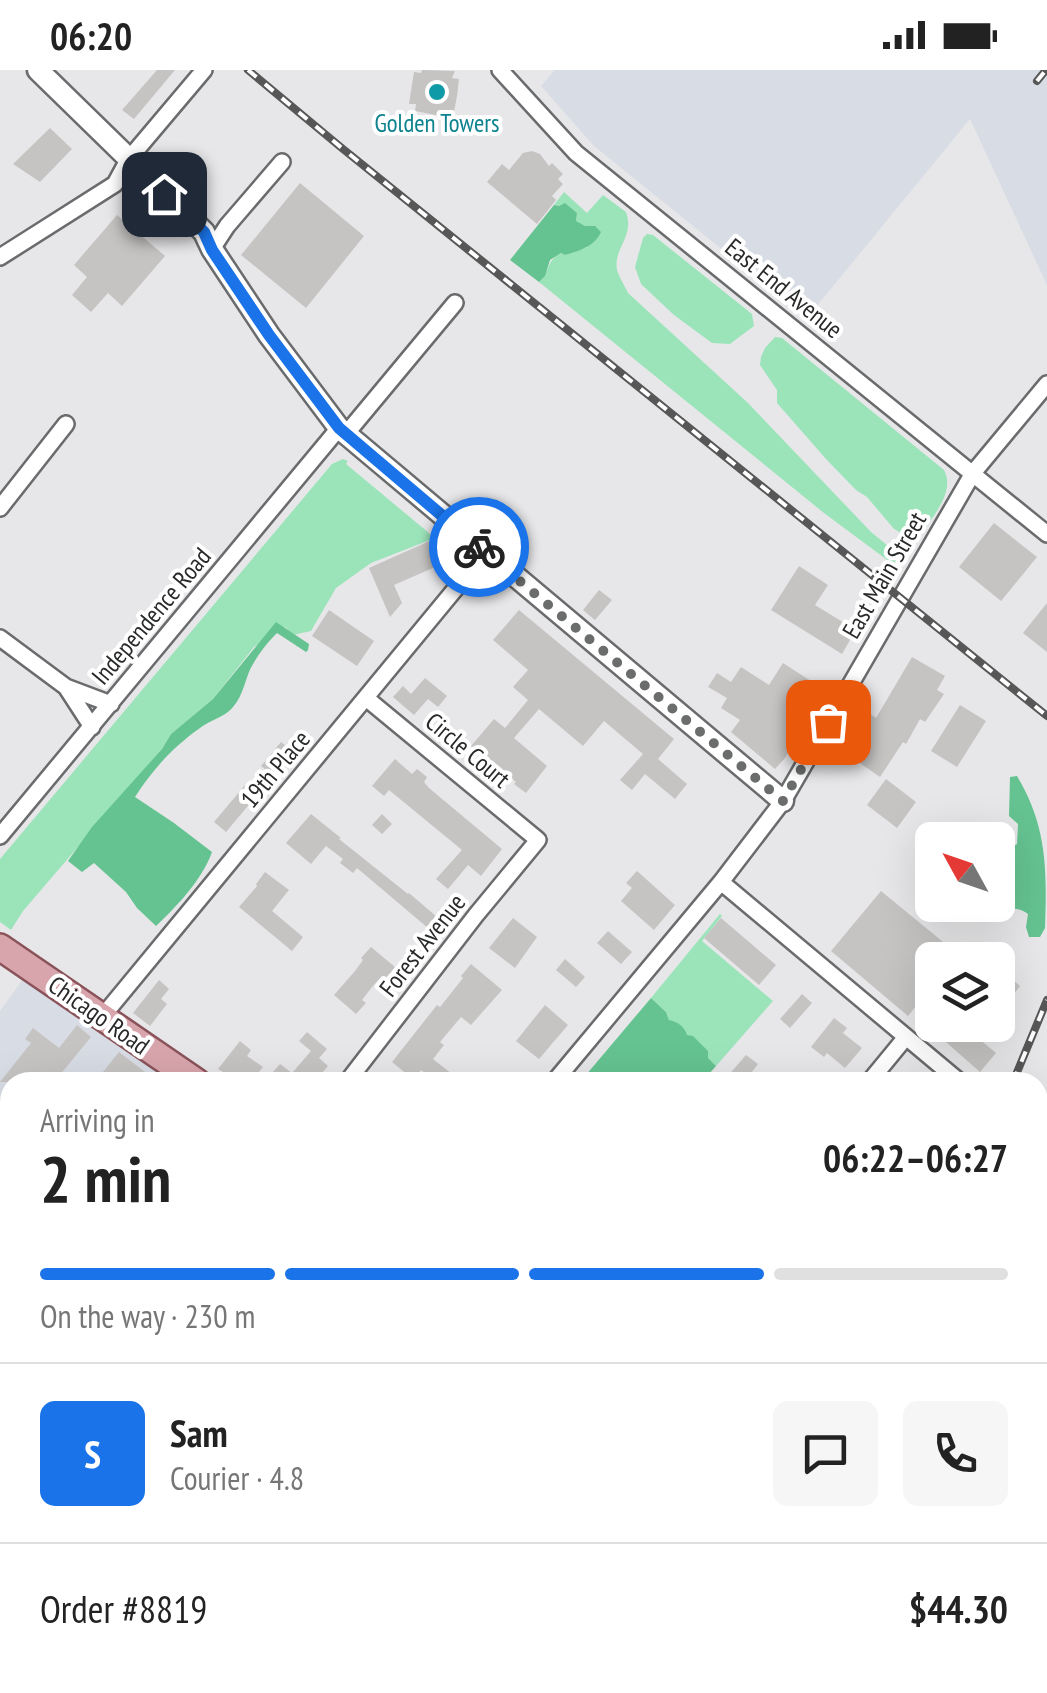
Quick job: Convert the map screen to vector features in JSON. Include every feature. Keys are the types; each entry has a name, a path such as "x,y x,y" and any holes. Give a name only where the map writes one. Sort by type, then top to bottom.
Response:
{"main road":[{"name":"Chicago Road","path":"0,947 182,1072"}],"street":[{"path":"38,70 204,232 269,335 342,431 783,801"},
{"path":"0,257 116,184 128,160 204,70"},
{"name":"East End Avenue","path":"500,70 576,153 1047,534"},
{"path":"212,250 227,226 282,162"},
{"name":"Independence Road","path":"0,836 342,431 455,304"},
{"name":"East Main Street","path":"562,1072 721,882 783,801 973,474 1047,384"},
{"path":"0,508 66,424"},
{"name":"19th Place","path":"102,1017 485,553"},
{"path":"0,638 66,687 110,704"},
{"path":"66,687 92,728"},
{"name":"Circle Court","path":"366,698 538,840"},
{"name":"Forest Avenue","path":"355,1072 538,840"},
{"path":"721,882 948,1072"},
{"path":"877,1072 906,1037"}],"shaded area":[{"path":"555,70 1047,70 1047,285 970,119 807,318 594,146 541,86"},
{"path":"23,979 161,1072 0,1072 0,1011"}],"green space":[{"path":"564,192 587,213 603,195 626,212 628,229 617,262 628,293 748,403 871,532 898,554 894,565 539,282 557,256 587,247 595,226 576,222 577,213 565,204 554,205"},
{"path":"565,203 577,213 576,221 595,226 601,232 586,247 550,260 539,282 510,260 554,205"},
{"path":"647,234 752,314 754,326 730,344 712,343 674,315 641,284 635,267"},
{"path":"775,337 782,338 944,470 945,496 920,536 911,538 894,529 777,403 777,390 760,365 765,348"},
{"path":"343,459 435,538 371,563 336,588 311,631 293,635 285,627 254,647 213,699 171,734 11,930 0,922 0,859 332,464"},
{"path":"276,622 309,644 308,650 277,633 253,664 233,707 172,751 135,797 212,852 195,882 156,926 94,863 82,872 68,861 171,734 213,699"},
{"path":"1017,776 1027,794 1040,831 1046,886 1045,928 1040,937 1029,937 1028,914 1015,909 1018,824 1009,816 1010,777"},
{"path":"720,914 702,941 773,1001 716,1066 651,998"},
{"path":"651,998 669,1020 708,1051 708,1058 716,1066 711,1072 588,1072"}],"building":[{"path":"157,70 175,70 134,119 122,110"},
{"name":"Golden Towers","path":"455,71 452,78 459,79 454,112 447,110 446,117 415,111 416,104 409,104 414,72"},
{"path":"50,128 72,149 40,182 13,164"},
{"path":"532,151 563,174 558,179 563,184 552,196 556,200 537,224 487,182 502,164 509,170 523,153"},
{"path":"300,183 364,236 306,308 241,255"},
{"path":"117,215 165,256 122,306 108,293 91,312 72,295 87,277 74,265"},
{"path":"994,523 1037,557 1001,601 959,567"},
{"path":"434,539 451,554 442,564 394,585 402,603 390,617 369,568"},
{"path":"799,566 828,585 815,605 854,633 842,654 771,610"},
{"path":"599,590 612,600 595,620 583,610"},
{"path":"1047,603 1047,652 1023,633"},
{"path":"329,610 374,641 357,666 312,636"},
{"path":"519,610 674,739 658,759 687,784 675,799 645,774 632,790 620,780 643,754 604,721 583,746 539,709 514,738 547,766 526,793 471,746 494,719 505,728 528,700 513,687 528,670 493,640"},
{"path":"912,657 945,676 937,690 944,694 925,722 920,719 880,777 837,747 863,709 876,718"},
{"path":"783,663 811,681 790,714 805,724 775,769 731,732 740,720 721,708 727,698 708,687 717,673 731,682 741,667 769,685"},
{"path":"425,678 447,696 438,707 428,699 414,715 393,697 403,686 411,694"},
{"path":"960,705 986,721 957,767 931,751"},
{"path":"281,742 293,751 273,775 261,766"},
{"path":"395,759 412,774 417,769 427,777 424,782 429,788 502,849 481,876 468,865 448,889 436,879 462,850 389,790 384,796 372,786"},
{"path":"886,779 916,802 897,828 867,805"},
{"path":"245,785 257,795 226,832 214,822"},
{"path":"311,814 437,917 428,928 357,868 353,873 340,863 343,859 326,846 311,864 286,843"},
{"path":"382,814 392,824 382,834 372,825"},
{"path":"637,871 675,905 654,930 621,901 632,888 626,883"},
{"path":"265,872 289,890 272,911 303,937 292,951 239,907"},
{"path":"881,891 943,942 915,942 915,1007 908,1016 831,951"},
{"path":"513,918 537,937 515,968 489,948"},
{"path":"721,918 776,965 759,985 704,938"},
{"path":"608,931 632,952 621,964 597,943"},
{"path":"371,947 395,967 372,987 356,1014 334,995"},
{"path":"565,959 585,977 576,987 556,970"},
{"path":"471,964 502,990 471,1025 461,1017 440,1042 444,1045 433,1059 449,1072 404,1072 392,1062 437,1005 440,1007"},
{"path":"159,980 169,989 161,999 167,1004 150,1026 133,1013"},
{"path":"802,994 812,1003 790,1028 780,1019"},
{"path":"545,1005 568,1025 539,1059 516,1041"},
{"path":"834,1018 847,1028 843,1033 862,1048 845,1068 827,1053 824,1057 811,1047"},
{"path":"77,1025 91,1037 62,1072 8,1072 31,1043 25,1039 33,1028 59,1048"},
{"path":"307,1032 327,1049 319,1058 328,1066 323,1072 293,1072 311,1051 299,1041"},
{"path":"240,1041 251,1050 247,1056 263,1067 259,1072 218,1069"},
{"path":"946,1042 983,1042 996,1053 980,1072"},
{"path":"119,1052 145,1072 103,1072"},
{"path":"746,1055 758,1064 752,1072 731,1072"},
{"path":"280,1064 291,1072 273,1072"}],"railway":[{"path":"248,70 1047,716"},
{"path":"1037,81 1046,70"},
{"path":"1017,1072 1047,1000"}],"way so far":[{"path":"479,547 783,801 828,722"}],"place":[{"name":"Golden Towers","path":"437,92"}],"route":[{"path":"164,194 204,232 269,335 339,428 479,547"}]}
